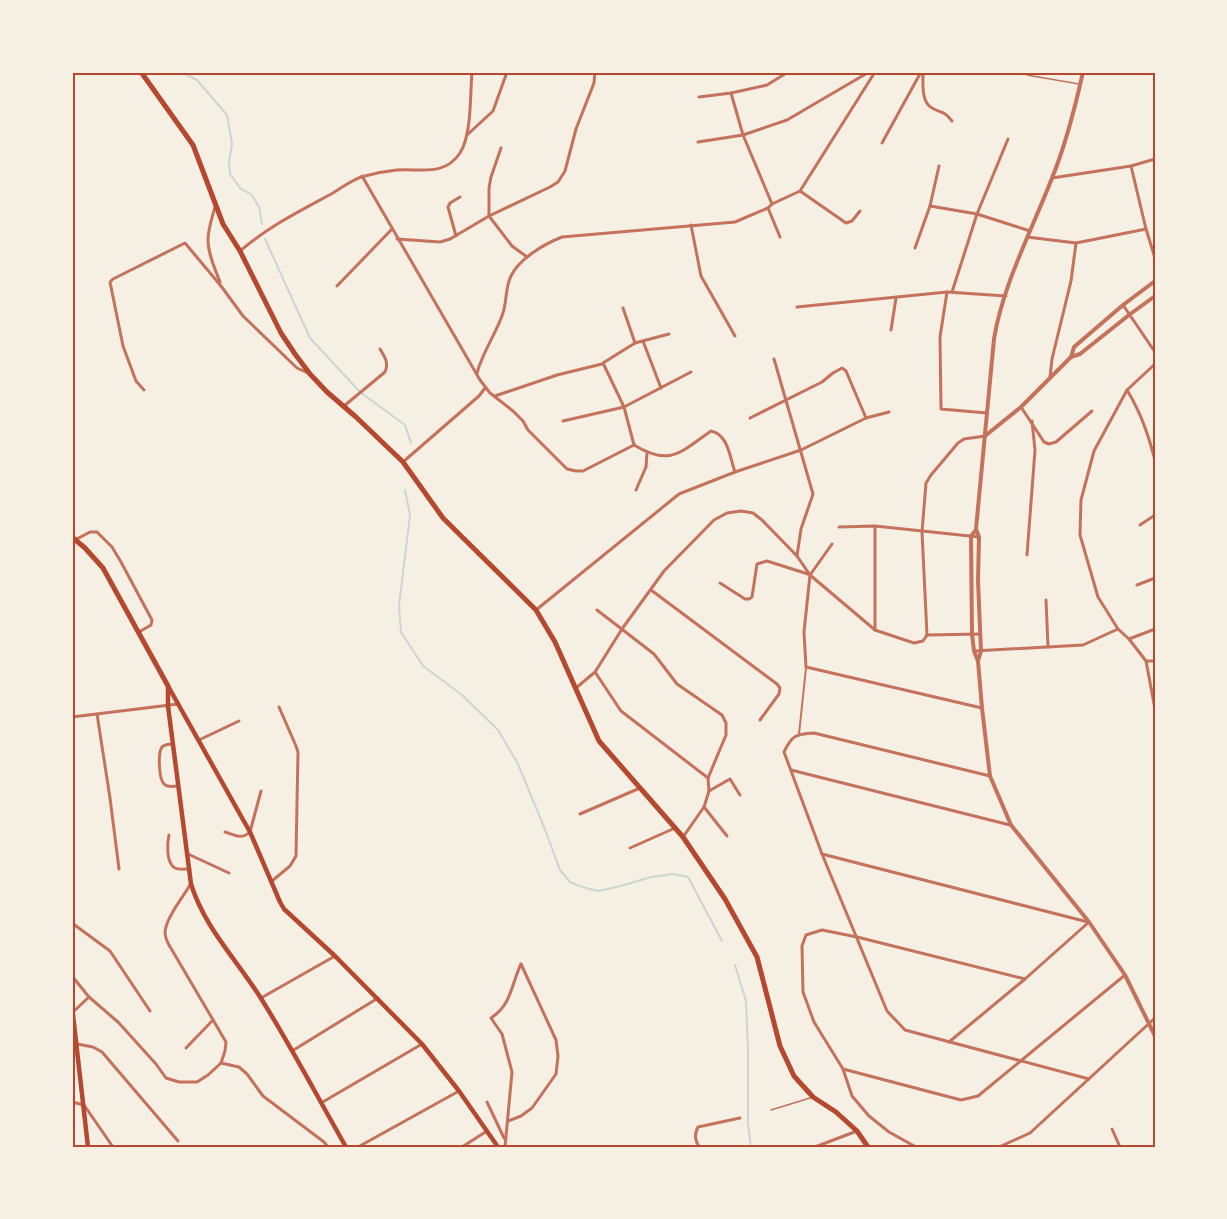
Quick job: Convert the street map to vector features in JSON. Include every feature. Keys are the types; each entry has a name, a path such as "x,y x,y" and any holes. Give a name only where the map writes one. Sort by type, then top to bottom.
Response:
{"main road":[{"path":"141,72 193,145 223,224 240,251 281,333 310,374 403,462 443,518 536,610 555,642 599,741 683,837 726,899 757,957 780,1046 794,1076 813,1097 836,1112 856,1131 868,1147"},
{"path":"74,539 104,568 177,704 250,832 284,909 336,956 422,1044 459,1091 498,1147"},
{"path":"168,686 168,706 191,884 199,907 261,998 346,1147"},
{"path":"72,1006 74,1043 84,1105 87,1147"}],"street":[{"path":"240,251 266,231 362,176 395,170 427,172 450,164 460,153 467,135 472,72"},
{"path":"467,135 493,111 507,72"},
{"path":"397,238 440,242 456,236 489,216 550,188 558,182 565,171 576,129 594,83 595,72"},
{"path":"699,97 767,85 788,72"},
{"path":"698,142 743,135 787,120 869,72"},
{"path":"477,373 483,354 504,311 506,291 511,276 527,257 548,242 562,237 735,222 800,191 875,72"},
{"path":"922,72 925,99 929,106 945,113 952,121"},
{"path":"882,143 922,72"},
{"path":"978,661 981,651 979,537 976,529 997,321 1068,133 1083,72"},
{"path":"731,93 743,135 772,204"},
{"path":"952,293 977,214 1008,139"},
{"path":"501,148 489,188 489,216 512,246 527,257"},
{"path":"1052,178 1131,166 1155,159"},
{"path":"915,248 930,206 939,166"},
{"path":"1131,166 1155,258"},
{"path":"362,176 485,388 523,421 528,430 567,469 583,471 634,445"},
{"path":"800,191 846,223 852,221 860,212"},
{"path":"456,236 448,207 460,197"},
{"path":"216,206 208,241 221,286"},
{"path":"930,206 977,214 1030,231"},
{"path":"768,207 780,237"},
{"path":"691,225 701,276 735,336"},
{"path":"1028,237 1076,243 1146,229"},
{"path":"337,286 392,230"},
{"path":"144,390 136,381 123,346 110,282 185,243 243,316 297,368 310,374"},
{"path":"1050,377 1052,359 1071,281 1076,243"},
{"path":"1071,357 1074,347 1155,281"},
{"path":"947,292 940,337 941,409 987,413"},
{"path":"797,307 947,292 1006,296"},
{"path":"576,688 595,672 622,629 664,571 714,520 727,513 741,511 753,513 762,520 797,556 810,575 875,630 914,643 923,641 927,635 922,532 926,483 931,475 958,443 964,439 985,436 1021,407 1071,357 1080,354 1155,296"},
{"path":"891,330 896,298"},
{"path":"1123,305 1155,352"},
{"path":"623,308 634,343"},
{"path":"495,396 557,375 603,363 634,343 669,334"},
{"path":"643,341 661,388"},
{"path":"344,406 385,372 387,360 380,349"},
{"path":"774,359 813,494 801,529 797,556"},
{"path":"603,363 624,407 634,445 647,453 664,456 678,454 711,431 718,432 723,438 735,472"},
{"path":"1155,364 1127,390 1094,451 1081,500 1080,535 1098,597 1118,629 1146,661 1155,709"},
{"path":"750,418 822,382 842,368 846,370 866,418"},
{"path":"563,421 624,407 691,372"},
{"path":"403,462 479,396 485,388"},
{"path":"1127,390 1138,409 1155,460"},
{"path":"1021,407 1044,442 1049,444 1056,441 1092,411"},
{"path":"536,610 679,494 801,450 866,418 889,412"},
{"path":"1027,555 1035,450 1032,422"},
{"path":"636,490 646,467 647,453"},
{"path":"1140,525 1155,515"},
{"path":"839,528 875,526 979,537"},
{"path":"875,526 875,630"},
{"path":"976,529 971,536 972,634 978,661 990,776 1011,825 1089,922 1125,975 1155,1036"},
{"path":"74,539 90,532 98,532 112,547 152,620 151,625 139,632"},
{"path":"799,734 806,667 804,632 810,575 832,544"},
{"path":"720,583 749,599 752,597 757,564 761,562 767,561 810,575"},
{"path":"1137,585 1155,578"},
{"path":"651,590 777,684 780,688 779,694 760,720"},
{"path":"1046,600 1048,647"},
{"path":"597,610 654,654 677,684 722,715 726,723 726,735 708,778 709,791 704,807 683,837"},
{"path":"974,651 1083,645 1118,629"},
{"path":"1129,639 1155,630"},
{"path":"927,635 980,634"},
{"path":"1146,661 1155,661"},
{"path":"806,667 982,708"},
{"path":"595,672 621,711 708,778"},
{"path":"72,717 177,704"},
{"path":"272,881 290,866 296,856 298,752 279,707"},
{"path":"97,714 119,869"},
{"path":"198,741 239,722"},
{"path":"990,776 814,733 799,734 790,740 784,752 822,854 887,1011 905,1030 1089,1079"},
{"path":"173,744 164,746 161,750 159,756 161,780 167,786 179,786"},
{"path":"791,770 1011,825"},
{"path":"709,791 730,779 740,795"},
{"path":"580,814 640,788"},
{"path":"225,832 240,837 250,832 261,791"},
{"path":"704,807 727,836"},
{"path":"630,848 675,828"},
{"path":"169,835 167,849 170,863 178,869 190,869"},
{"path":"188,854 229,873"},
{"path":"822,854 1089,922"},
{"path":"72,975 89,997 118,1022 166,1078 179,1082 197,1083 208,1075 221,1063 226,1042 165,934 169,919 191,884"},
{"path":"949,1042 1089,922"},
{"path":"72,923 110,951 150,1011"},
{"path":"916,1147 888,1132 869,1116 852,1096 843,1070 814,1023 803,992 802,946 806,935 822,930 857,937 1025,979"},
{"path":"261,998 336,956"},
{"path":"505,1147 512,1072 502,1034 491,1018 500,1012 508,1000 522,964 556,1040 558,1056 556,1074 532,1108 508,1121"},
{"path":"843,1070 961,1100 970,1099 978,1096 1022,1061 1125,975"},
{"path":"73,1012 89,997"},
{"path":"292,1051 378,998"},
{"path":"999,1147 1030,1133 1155,1018"},
{"path":"186,1048 213,1020"},
{"path":"74,1043 93,1047 102,1052 178,1141"},
{"path":"321,1103 422,1044"},
{"path":"221,1063 239,1068 247,1074 263,1096 328,1147"},
{"path":"358,1147 459,1091"},
{"path":"72,1102 84,1105 113,1147"},
{"path":"487,1102 505,1140"},
{"path":"699,1147 695,1140 698,1128 740,1118"},
{"path":"1112,1129 1120,1147"},
{"path":"462,1147 487,1131"},
{"path":"815,1147 856,1131"}],"lane":[{"path":"1027,75 1080,84"},
{"path":"771,1110 813,1097"}],"waterway":[{"path":"181,72 197,80 227,115 232,144 230,174 240,188 252,195 259,207 262,224"},
{"path":"265,239 310,338 360,392 405,425 411,443"},
{"path":"405,490 410,515 399,606 401,632 423,666 462,695 498,730 518,764 560,870 570,882 598,891 651,877 673,874 688,877 722,941"},
{"path":"735,965 746,1001 748,1124 751,1147"}]}
